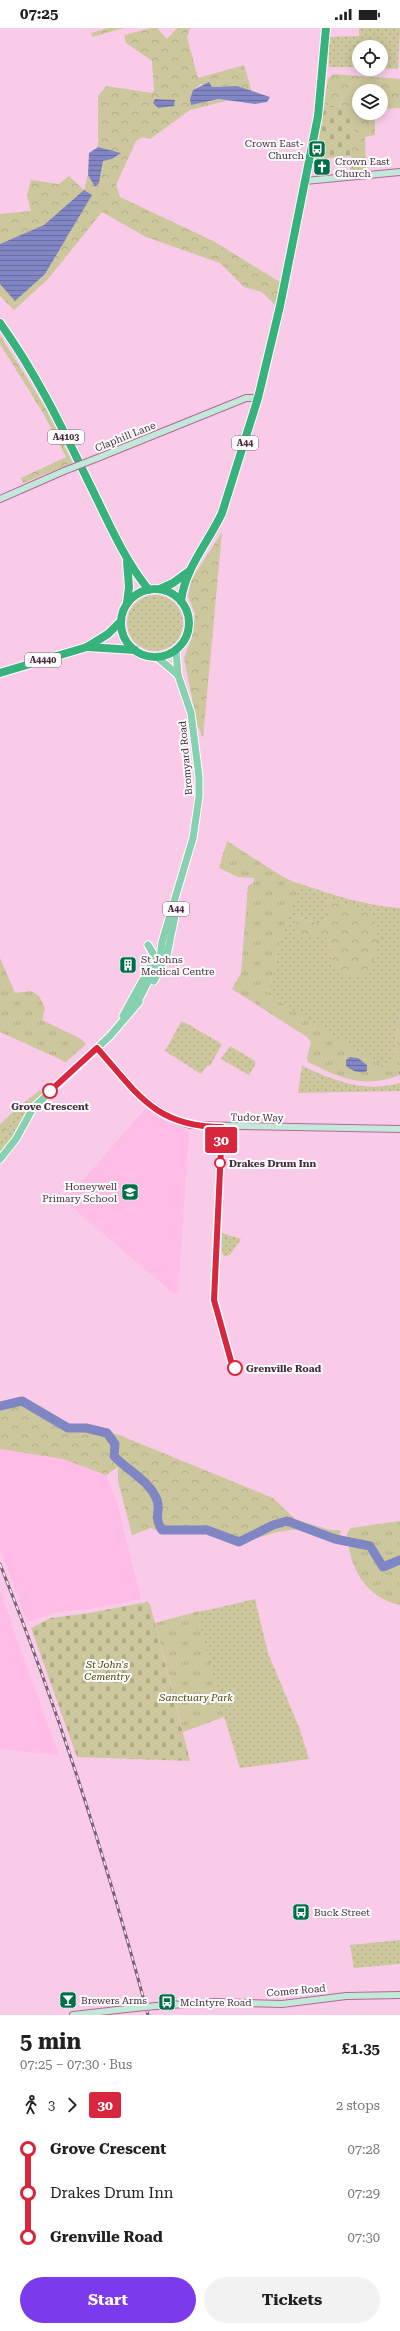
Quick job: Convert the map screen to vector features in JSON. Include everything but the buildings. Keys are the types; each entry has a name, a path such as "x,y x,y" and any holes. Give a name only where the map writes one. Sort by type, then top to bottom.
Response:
{"highway":[{"name":"A44","path":"181,601 183,586 189,571 211,536 222,513 258,398 278,314 321,97 326,28"},
{"name":"A4103","path":"0,323 26,362 48,400 125,555 149,590"},
{"name":"A4103","path":"125,555 129,587 127,603"},
{"name":"A44","path":"160,590 174,583 189,571"},
{"path":"149,590 160,590 175,596 181,601 187,611 189,621 188,632 183,642 176,650 157,657 145,656 135,650 124,637 121,620 127,603 134,597 149,590"},
{"name":"A4440","path":"0,673 87,647 108,634 121,620"},
{"name":"A4440","path":"87,647 135,650"}],"main road":[{"name":"Bromyard Road","path":"0,1158 16,1139 33,1108 116,1030 148,990 167,955 186,864 198,816 199,777 191,713 178,675 176,650"},
{"path":"157,657 178,675"},
{"path":"116,1030 151,965 152,953 148,945"}],"street":[{"path":"305,181 400,172"},
{"name":"Claphill Lane","path":"0,499 64,471 246,398 258,398"},
{"name":"Tudor Way","path":"97,1048 146,1102 168,1118 190,1125 400,1129"},
{"name":"Comer Road","path":"73,2015 156,2006 216,2002 282,2004 346,1996 400,1995"}],"shaded area":[{"name":"Honeywell Primary School","path":"146,1108 158,1117 189,1132 178,1294 173,1293 65,1201"},
{"path":"0,1449 63,1459 106,1475 117,1503 141,1599 88,1609 57,1612 27,1622 0,1549"},
{"path":"0,1589 17,1640 59,1755 0,1749"}],"green space":[{"path":"107,28 124,28 92,37 91,33"},
{"path":"157,28 167,39 177,28 190,28 187,37 198,78 244,65 252,92 237,86 212,87 201,84 193,90 190,99 209,102 219,99 230,100 190,110 150,139 142,137 136,141 116,185 120,197 213,241 280,282 276,306 262,292 244,287 220,263 146,237 102,212 48,279 14,310 0,296 0,272 68,237 76,220 88,175 95,187 99,183 103,161 112,159 120,153 98,147 98,96 106,86 152,93 154,90 152,61 126,43 124,35"},
{"path":"359,28 400,28 398,69 388,68 388,40 352,40 352,67 329,67 328,37 359,36"},
{"path":"333,74 400,79 400,108 388,109 388,84 352,84 352,108 324,105 328,79"},
{"path":"324,105 352,108 352,120 354,120 352,156 316,159"},
{"path":"354,120 375,120 375,135 365,137 366,170 350,173"},
{"path":"69,176 84,190 64,210 40,228 0,244 0,214 31,211 27,196 31,180 59,184"},
{"path":"0,335 45,407 73,463 23,483 21,478 66,457 43,413 0,344"},
{"path":"222,532 203,738 197,724 184,658 192,637 195,614 188,596 191,580"},
{"path":"155,595 166,597 175,603 181,612 183,623 181,634 175,643 166,649 155,651 144,649 135,643 129,634 127,623 129,612 135,603 144,597"},
{"path":"227,841 283,877 299,884 277,954 268,994 383,1067 394,1057 400,1015 400,1075 375,1081 352,1080 331,1073 308,1062 307,1058 311,1042 307,1037 232,989 241,973 248,886 254,882 254,878 238,877 219,868"},
{"path":"298,883 361,902 400,908 400,1013 394,1057 382,1068 268,994 277,954","holes":["328,899 372,914 333,966 329,940 297,917 325,925"]},
{"path":"328,899 373,914 379,945 368,976 342,976 333,966 329,940 325,937 297,938 296,917 325,925"},
{"path":"0,958 15,993 31,991 39,996 45,1008 42,1020 81,1039 86,1044 66,1062 0,1032"},
{"path":"181,1022 184,1022 222,1044 210,1066 207,1065 201,1074 165,1051"},
{"path":"230,1046 255,1061 255,1065 249,1075 221,1059"},
{"path":"302,1066 338,1081 350,1084 374,1087 400,1083 400,1091 298,1093"},
{"path":"40,1090 42,1093 0,1155 0,1141 6,1134 15,1110"},
{"path":"15,1110 6,1134 0,1141 0,1124"},
{"path":"222,1233 241,1239 230,1255 224,1256 222,1253"},
{"path":"22,1401 68,1428 86,1424 119,1435 273,1498 295,1519 330,1530 340,1530 342,1545 330,1537 317,1532 304,1530 278,1532 238,1545 206,1532 160,1532 151,1528 132,1535 118,1481 118,1467 106,1475 63,1459 0,1449 0,1406"},
{"path":"400,1521 400,1605 377,1596 361,1579 351,1558 347,1533 351,1528"},
{"path":"255,1599 268,1653 299,1727 309,1759 240,1768 217,1694 198,1620 199,1612"},
{"name":"St John's Cementry","path":"147,1602 150,1604 190,1761 77,1757 31,1628 51,1618 89,1613"},
{"name":"Sanctuary Park","path":"199,1611 198,1620 224,1717 183,1732 155,1623"},
{"path":"400,1940 400,1964 354,1968 350,1945"}],"water":[{"path":"209,82 212,87 237,86 270,97 267,102 255,104 219,99 191,105 190,99 193,90"},
{"path":"155,99 175,100 174,106 158,108 153,103"},
{"path":"98,147 121,153 112,159 103,161 99,183 95,187 88,175 89,153"},
{"path":"84,190 92,195 45,274 15,301 0,284 0,244 44,225"},
{"path":"350,1057 358,1058 367,1065 367,1071 356,1072 346,1066 346,1060"}],"waterway":[{"path":"0,1406 22,1401 68,1428 86,1428 107,1433 115,1444 114,1456 144,1481 157,1500 158,1521 162,1530 207,1530 239,1542 273,1525 287,1521 335,1539 370,1546 383,1567 400,1560"}],"railway":[{"path":"0,1564 22,1619 81,1787 116,1901 148,2015"}],"bus line":[{"name":"30","path":"50,1091 97,1048 156,1111 168,1118 190,1125 222,1127 215,1245 214,1300 217,1316 231,1361 235,1368"}],"place":[{"name":"Crown East- Church","path":"317,149"},
{"name":"Crown East Church","path":"322,167"},
{"name":"St Johns Medical Centre","path":"128,965"},
{"name":"Grove Crescent","path":"50,1091"},
{"name":"Drakes Drum Inn","path":"220,1163"},
{"name":"Honeywell Primary School","path":"130,1192"},
{"name":"Grenville Road","path":"235,1368"},
{"name":"Buck Street","path":"301,1912"},
{"name":"Brewers Arms","path":"68,2000"},
{"name":"McIntyre Road","path":"167,2002"}]}
